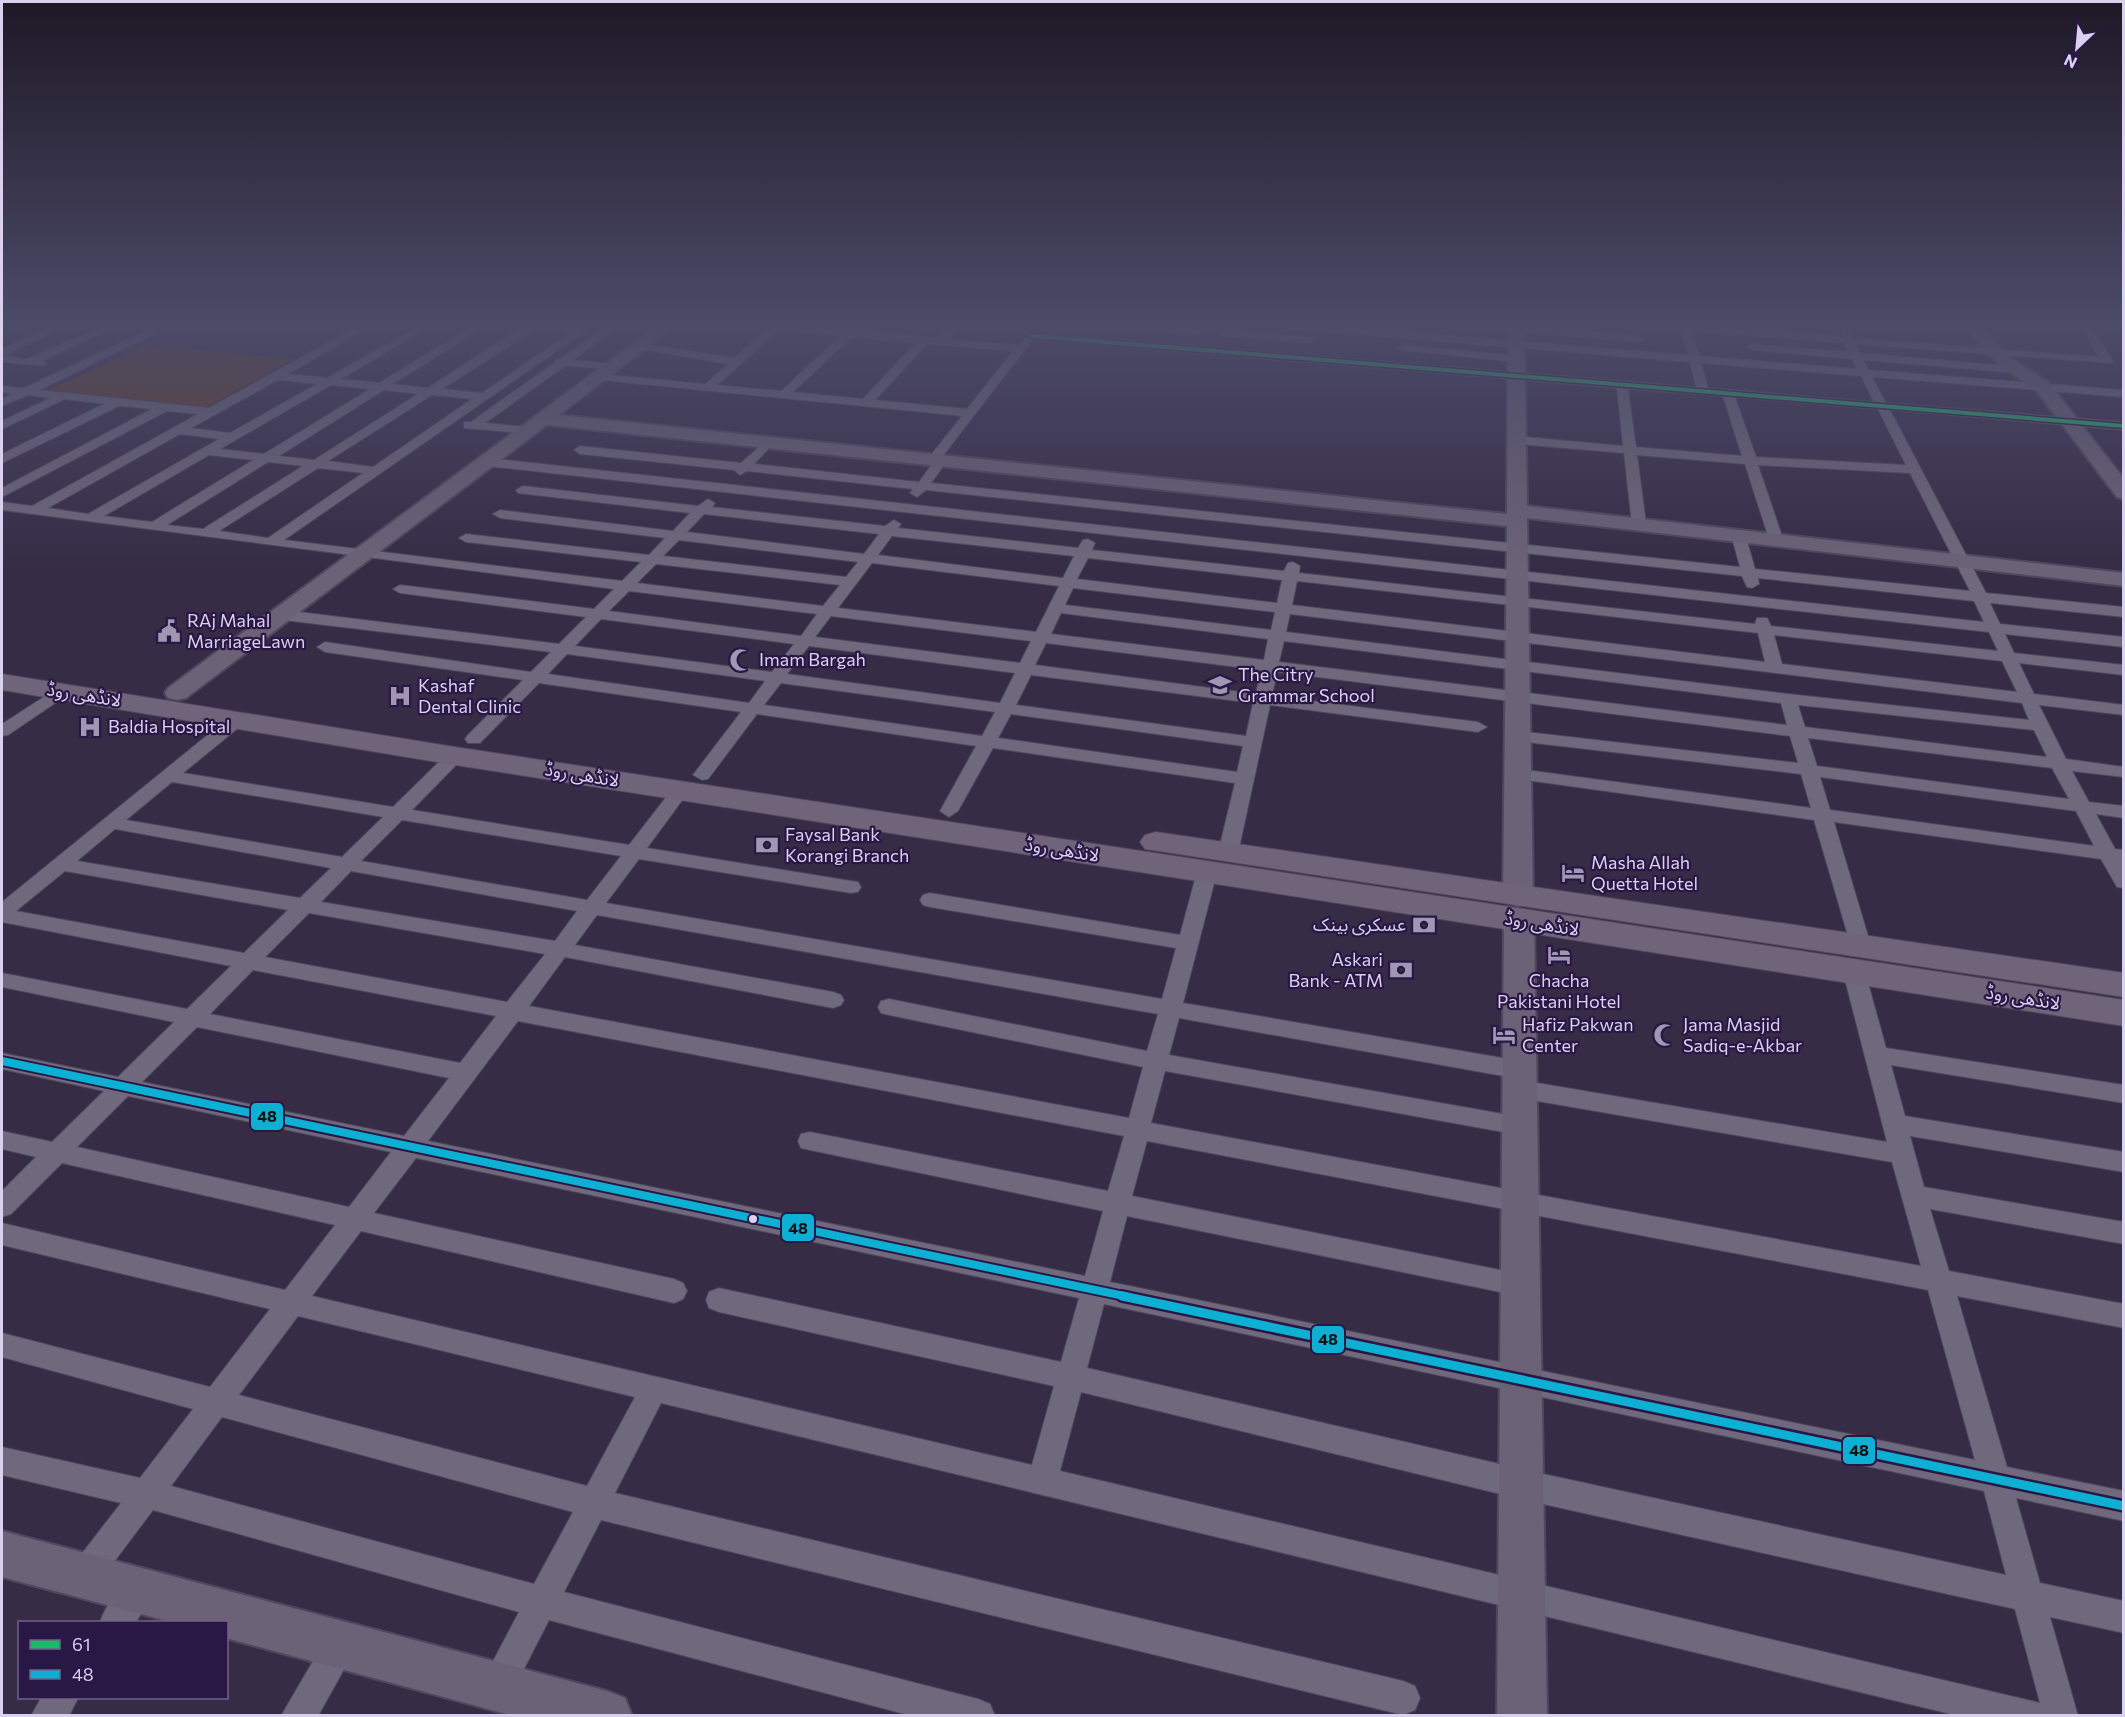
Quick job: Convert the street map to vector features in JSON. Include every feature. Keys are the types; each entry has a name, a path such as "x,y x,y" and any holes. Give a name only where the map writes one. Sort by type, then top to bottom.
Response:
{"main road":[{"name":"لانڈھی روڈ","path":"2,666 177,693 464,747 691,783 1858,959 2124,1013"},
{"name":"لانڈھی روڈ","path":"2,682 237,720 464,747"},
{"name":"لانڈھی روڈ","path":"691,783 949,812 1218,862"},
{"name":"لانڈھی روڈ","path":"1858,959 2124,985"}],"street":[{"path":"2,425 42,406"},
{"path":"2,459 110,406"},
{"path":"157,406 210,412"},
{"path":"33,511 220,406"},
{"path":"90,518 287,406"},
{"path":"154,527 352,406"},
{"path":"205,534 407,406"},
{"path":"271,542 471,406"},
{"path":"474,425 501,406"},
{"path":"177,693 561,406"},
{"path":"899,406 971,413"},
{"path":"84,1576 633,852 755,707 807,640 922,486 976,406"},
{"path":"1516,406 1522,1716"},
{"path":"1625,406 1639,524"},
{"path":"1733,406 1776,539"},
{"path":"1882,406 1963,561 2059,764 2083,807 2116,854 2124,882"},
{"path":"1883,406 2124,426"},
{"path":"2058,406 2123,492"},
{"path":"2,493 165,407"},
{"path":"447,423 536,425 767,444 1308,498 1639,524 2124,580"},
{"path":"176,430 232,437"},
{"path":"1516,440 1752,461 1915,469"},
{"path":"2,1207 345,864 536,677 767,444"},
{"path":"580,450 2124,612"},
{"path":"208,451 376,471"},
{"path":"487,462 2124,642"},
{"path":"949,812 1005,710 1038,638 1121,480"},
{"path":"523,490 2124,670"},
{"path":"1043,1480 1188,943 1218,862 1245,778 1308,498"},
{"path":"2,506 205,534 2124,772"},
{"path":"500,514 2124,710"},
{"path":"1738,534 1775,668"},
{"path":"466,538 851,582"},
{"path":"400,589 807,640 1262,702 1478,728"},
{"path":"1054,608 1788,699 2042,726"},
{"path":"283,615 564,649 1253,742"},
{"path":"324,646 1245,778"},
{"path":"2,731 61,691"},
{"path":"1788,699 1822,815 1858,959 1898,1136 2061,1716"},
{"path":"2,913 237,720"},
{"path":"1518,736 1809,770 2124,812"},
{"path":"1518,774 2116,854"},
{"path":"168,776 851,887"},
{"path":"111,823 1171,1009 1520,1095"},
{"path":"60,864 559,949 833,1000"},
{"path":"930,900 1188,943"},
{"path":"2,913 247,962 2124,1316"},
{"path":"2,980 465,1073"},
{"path":"889,1007 1156,1061 1520,1095 1881,1152 1895,1152 1898,1136"},
{"path":"1878,1055 2124,1094"},
{"path":"2,1061 2124,1506"},
{"path":"1898,1136 2124,1162"},
{"path":"2,1140 674,1291"},
{"path":"810,1141 1520,1285"},
{"path":"1916,1196 2124,1233"},
{"path":"2,1234 2032,1716"},
{"path":"719,1300 1071,1377 1521,1484 2124,1617"},
{"path":"2,1345 594,1503 1403,1698"},
{"path":"497,1686 654,1389"},
{"path":"2,1461 147,1494 542,1602 978,1716"},
{"path":"2,1554 84,1576 128,1606 212,1621"},
{"path":"228,1624 342,1644 497,1686 553,1709 607,1716"},
{"path":"298,1716 342,1644"},
{"path":"48,1716 61,1699"}],"transit line":[{"name":"61","path":"1883,406 2124,426"},
{"name":"48","path":"2,1061 2124,1506"}],"place":[{"name":"RAj Mahal MarriageLawn","path":"169,631"},
{"name":"Imam Bargah","path":"741,660"},
{"name":"The Citry Grammar School","path":"1220,685"},
{"name":"Kashaf Dental Clinic","path":"400,696"},
{"name":"Baldia Hospital","path":"90,727"},
{"name":"Faysal Bank Korangi Branch","path":"767,845"},
{"name":"Masha Allah Quetta Hotel","path":"1573,873"},
{"name":"عسکری بینک","path":"1424,925"},
{"name":"Chacha Pakistani Hotel","path":"1559,955"},
{"name":"Askari Bank - ATM","path":"1401,970"},
{"name":"Hafiz Pakwan Center","path":"1504,1035"},
{"name":"Jama Masjid Sadiq-e-Akbar","path":"1665,1035"}]}
